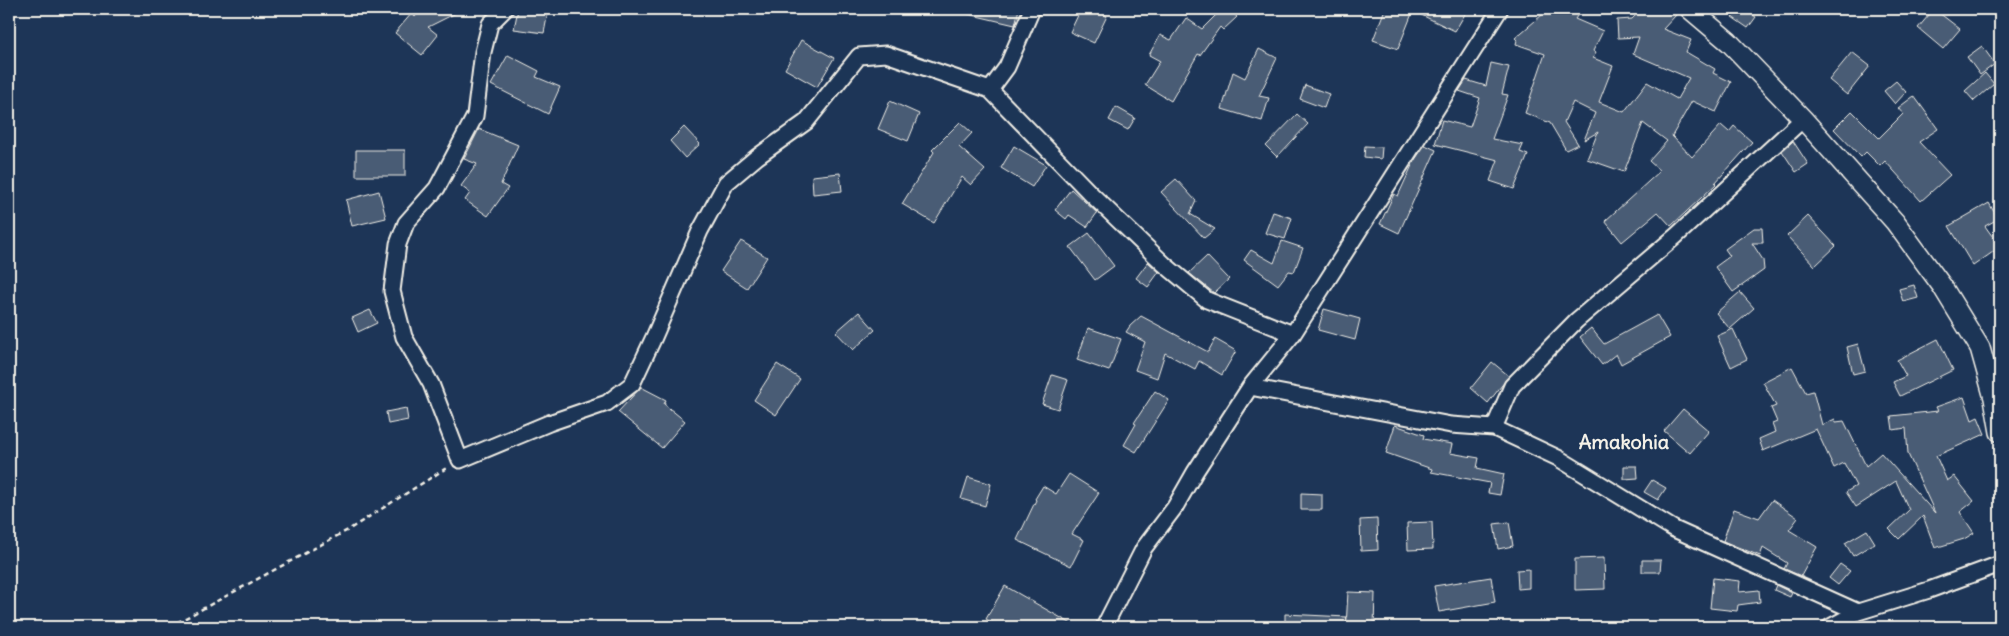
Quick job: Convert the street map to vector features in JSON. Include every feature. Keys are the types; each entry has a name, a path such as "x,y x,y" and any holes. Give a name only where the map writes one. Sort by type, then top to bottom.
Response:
{"street":[{"path":"505,9 490,24 483,52 475,116 437,188 406,223 398,244 392,291 404,337 431,384 460,460 549,423 607,403 632,384 700,231 726,183 757,157 806,122 859,56 886,54 990,90 1091,194 1164,264 1207,300 1293,334"},
{"path":"990,90 1007,67 1032,9"},
{"path":"1104,627 1144,548 1175,507 1195,472 1250,387 1293,334 1500,9"},
{"path":"1690,9 1728,42 1803,119 1896,222 1942,286 1980,348 1997,396 2000,432"},
{"path":"1494,428 1512,386 1576,321 1676,236 1803,119"},
{"path":"1250,387 1451,425 1494,428 1558,458 1674,529 1858,612"},
{"path":"1830,627 1858,612 1929,590 2000,564"}],"path":[{"path":"169,627 348,530 460,460"}],"building":[{"path":"421,9 464,9 428,27 438,35 422,55 395,33 412,13 415,17"},
{"path":"518,9 548,12 544,33 514,29"},
{"path":"969,9 1019,9 1015,25 968,14"},
{"path":"1081,9 1092,9 1107,16 1094,43 1070,32"},
{"path":"1222,9 1233,9 1231,11 1237,17 1223,30 1220,27 1200,55 1198,54 1171,101 1145,85 1160,61 1149,55 1160,35 1171,40 1186,18 1202,29"},
{"path":"1385,9 1468,9 1455,31 1413,11 1398,49 1373,40"},
{"path":"1549,9 1582,9 1575,19 1603,31 1593,51 1596,53 1593,58 1613,66 1599,102 1624,112 1647,82 1677,99 1689,78 1633,54 1639,37 1618,38 1617,20 1632,19 1642,9 1669,9 1676,15 1663,29 1691,40 1686,52 1715,69 1713,73 1731,82 1716,112 1692,101 1672,136 1692,157 1721,125 1729,132 1734,126 1752,142 1716,184 1671,226 1658,212 1622,242 1605,221 1660,171 1649,161 1667,141 1643,123 1624,172 1587,159 1598,132 1584,140 1595,113 1573,102 1564,122 1578,144 1566,150 1550,123 1525,113 1545,54 1516,44 1517,40 1515,38"},
{"path":"1738,9 1744,9 1756,17 1748,28 1732,17"},
{"path":"1934,9 1960,29 1943,49 1918,28"},
{"path":"801,40 834,58 817,87 785,69"},
{"path":"1982,46 1995,64 1980,75 1967,57"},
{"path":"1259,49 1277,58 1259,96 1269,98 1262,121 1222,109 1233,72 1245,78"},
{"path":"1852,52 1870,66 1847,95 1829,80"},
{"path":"508,55 539,71 536,77 560,87 548,114 491,85"},
{"path":"1491,63 1509,67 1502,94 1508,95 1492,139 1523,145 1520,152 1528,155 1514,189 1490,181 1498,160 1435,144 1442,120 1470,127 1480,98 1459,91 1466,80 1486,86"},
{"path":"1985,73 1994,84 1974,101 1965,91"},
{"path":"1896,81 1906,92 1895,104 1884,91"},
{"path":"1305,85 1329,94 1324,108 1300,99"},
{"path":"1914,96 1938,129 1919,142 1950,175 1921,201 1885,161 1880,166 1866,152 1861,157 1834,129 1852,111 1879,138 1903,114 1898,108"},
{"path":"890,101 919,114 908,141 878,129"},
{"path":"1116,107 1135,118 1128,130 1109,120"},
{"path":"1297,114 1308,124 1277,157 1266,146"},
{"path":"960,122 972,133 959,147 985,170 971,185 962,177 934,223 902,204 934,152 932,150"},
{"path":"684,127 700,144 685,158 670,141"},
{"path":"479,129 518,145 501,184 508,188 488,216 465,200 470,193 461,186 477,164 464,159"},
{"path":"1793,141 1808,164 1796,172 1782,151"},
{"path":"1425,145 1436,150 1399,233 1380,224 1394,194 1398,196 1414,161"},
{"path":"1014,146 1046,165 1032,187 1001,168"},
{"path":"1365,146 1382,147 1381,159 1364,157"},
{"path":"356,150 405,150 405,176 356,176"},
{"path":"840,173 842,191 813,194 812,176"},
{"path":"1176,179 1196,201 1190,214 1215,229 1204,238 1161,192"},
{"path":"1071,189 1097,213 1087,227 1069,215 1066,219 1055,210"},
{"path":"379,191 386,218 352,226 346,200"},
{"path":"1989,203 1998,219 1985,226 2000,247 1973,266 1949,226"},
{"path":"1273,212 1292,218 1285,239 1265,233"},
{"path":"1808,216 1836,246 1815,266 1787,236"},
{"path":"1754,228 1762,228 1763,243 1752,243 1763,260 1764,270 1733,292 1715,267 1730,256 1725,249"},
{"path":"1089,233 1114,266 1095,280 1070,247"},
{"path":"741,241 767,257 747,288 721,271"},
{"path":"1282,241 1303,248 1294,272 1289,271 1278,285 1244,260 1251,250 1274,263"},
{"path":"1207,256 1229,279 1214,293 1189,273"},
{"path":"1148,262 1159,272 1148,287 1136,278"},
{"path":"1914,285 1918,298 1903,302 1899,289"},
{"path":"1740,292 1754,308 1730,329 1716,313"},
{"path":"1324,309 1360,319 1355,340 1318,330"},
{"path":"370,310 377,323 358,332 352,318"},
{"path":"859,312 875,330 853,350 836,332"},
{"path":"1657,315 1670,337 1621,364 1616,354 1602,365 1580,337 1591,328 1604,344"},
{"path":"1141,316 1208,352 1215,339 1236,351 1222,375 1199,361 1195,369 1165,353 1157,378 1135,370 1145,342 1126,332"},
{"path":"1088,328 1121,339 1109,371 1077,360"},
{"path":"1733,329 1747,359 1731,367 1717,336"},
{"path":"1938,339 1953,370 1900,396 1893,382 1906,376 1897,360"},
{"path":"1858,344 1865,371 1853,374 1847,347"},
{"path":"1492,362 1509,376 1488,403 1471,388"},
{"path":"777,364 800,379 776,415 754,400"},
{"path":"1792,367 1806,393 1813,391 1822,425 1835,419 1836,422 1844,421 1866,466 1881,453 1935,513 1908,454 1906,428 1893,430 1891,416 1938,411 1936,407 1964,397 1972,420 1978,417 1985,434 1936,456 1947,481 1954,476 1974,501 1960,512 1974,533 1964,539 1935,548 1923,516 1899,539 1889,529 1909,510 1896,481 1856,507 1846,492 1856,486 1844,463 1834,468 1816,429 1763,451 1759,439 1775,432 1772,424 1777,422 1771,408 1776,406 1763,382"},
{"path":"1052,375 1068,380 1058,409 1042,404"},
{"path":"641,387 666,400 664,404 685,421 662,448 618,412"},
{"path":"1155,391 1169,400 1136,452 1124,445 1136,424 1134,423"},
{"path":"406,408 408,420 388,424 386,412"},
{"path":"1683,409 1709,431 1690,453 1664,431"},
{"path":"1395,425 1424,435 1423,439 1452,444 1450,453 1479,458 1477,468 1504,474 1500,495 1488,493 1490,483 1431,472 1432,469 1386,453"},
{"path":"1624,466 1637,466 1638,478 1624,479"},
{"path":"1069,474 1099,493 1072,534 1084,540 1071,566 1017,540 1035,499 1043,486 1056,494"},
{"path":"968,477 991,484 985,506 961,499"},
{"path":"1652,480 1666,488 1658,500 1644,492"},
{"path":"1301,493 1322,494 1322,510 1301,510"},
{"path":"1772,500 1798,518 1789,530 1817,547 1801,576 1784,569 1787,563 1763,548 1760,556 1723,541 1734,509 1759,518"},
{"path":"1377,519 1378,550 1361,551 1360,520"},
{"path":"1432,522 1433,549 1408,550 1407,523"},
{"path":"1509,522 1513,546 1498,549 1494,524"},
{"path":"1867,530 1875,543 1853,556 1845,543"},
{"path":"1604,558 1605,589 1575,590 1575,559"},
{"path":"1642,560 1661,560 1660,572 1642,572"},
{"path":"1840,564 1850,571 1838,585 1829,578"},
{"path":"1529,569 1529,588 1518,589 1517,570"},
{"path":"1491,577 1495,602 1439,612 1434,586"},
{"path":"1713,578 1740,581 1739,592 1759,590 1760,602 1738,605 1737,611 1710,608"},
{"path":"1776,585 1792,593 1790,597 1774,590"},
{"path":"1005,586 1077,627 999,627 986,619"},
{"path":"1348,592 1375,593 1374,627 1346,627"},
{"path":"1285,614 1347,617 1346,627 1285,627"}],"district":[{"name":"Amakohia","path":"1624,441"}]}
